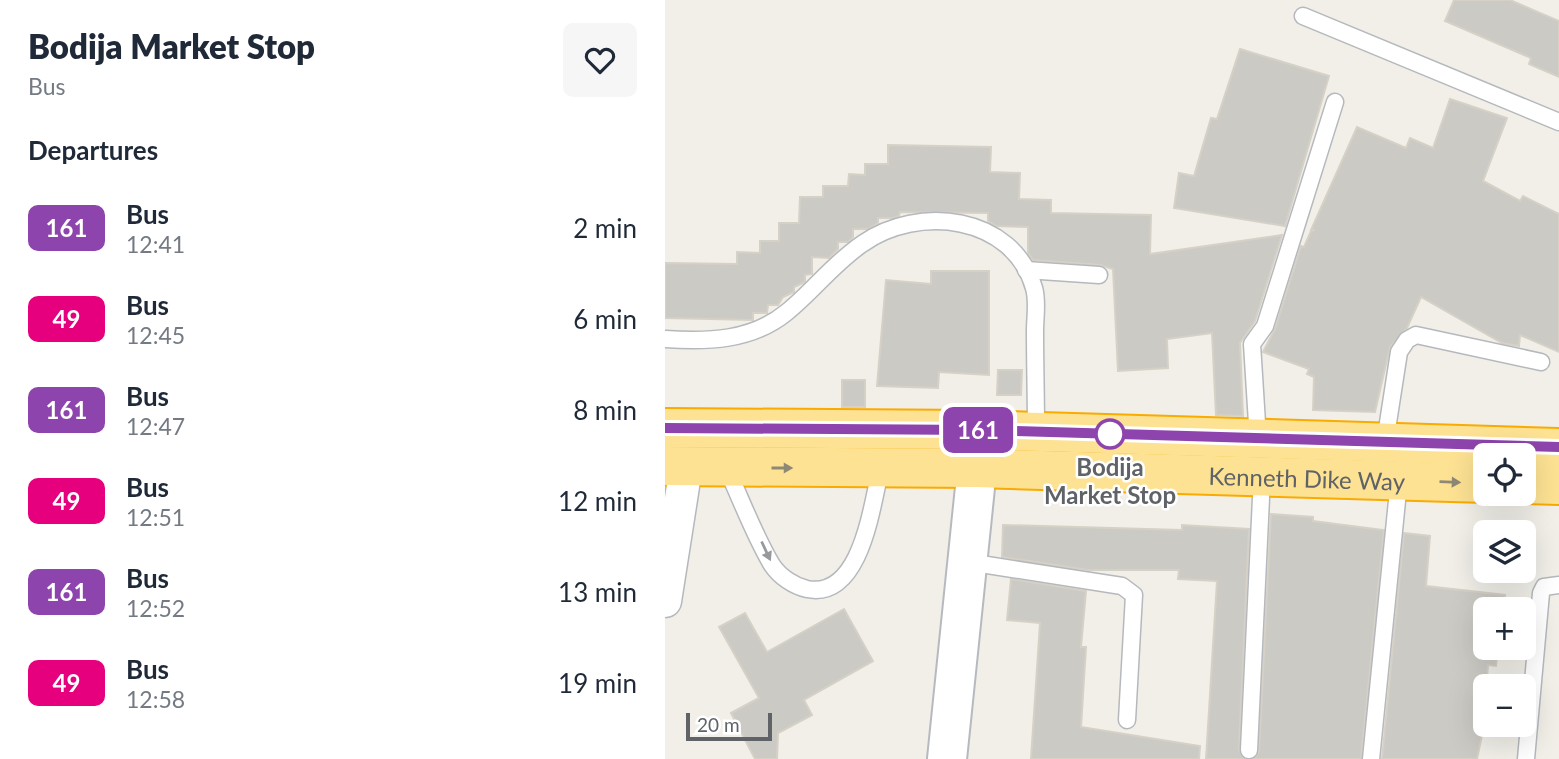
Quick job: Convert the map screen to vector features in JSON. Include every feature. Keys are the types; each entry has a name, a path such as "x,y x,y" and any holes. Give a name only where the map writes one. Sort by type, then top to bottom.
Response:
{"highway":[{"name":"Kenneth Dike Way","path":"665,428 978,430 1559,447"},
{"name":"Kenneth Dike Way","path":"675,467 977,468 1473,483"},
{"path":"1536,484 1559,485"}],"street":[{"path":"947,759 977,468 978,430"},
{"path":"665,601 675,467"}],"lane":[{"path":"1303,16 1559,122"},
{"path":"1258,439 1252,344 1265,326 1335,102"},
{"path":"665,339 728,340 766,325 785,314 862,243 899,225 954,220 995,236 1021,257 1035,290 1036,432"},
{"path":"1027,270 1099,275"},
{"path":"1385,442 1399,352 1407,340 1416,335 1541,362"},
{"path":"726,467 773,568 795,586 813,590 836,582 855,565 881,467"},
{"path":"1249,750 1262,477"},
{"path":"1371,759 1399,481"},
{"path":"968,562 1122,586 1134,595 1128,720"},
{"path":"1526,759 1541,593 1544,587 1559,585"}],"building":[{"path":"1454,0 1510,0 1559,21 1559,77 1529,64 1531,58 1445,21"},
{"path":"1240,49 1329,76 1285,226 1174,208 1179,173 1194,176 1211,118 1217,119"},
{"path":"1450,99 1507,118 1483,181 1520,201 1523,196 1559,214 1559,352 1520,335 1519,346 1502,343 1421,297 1407,328 1390,347 1375,412 1313,410 1314,377 1307,374 1309,369 1263,352 1275,329 1301,246 1304,247 1311,231 1315,230 1311,230 1357,127 1406,148 1410,138 1433,148"},
{"path":"888,145 991,147 990,172 1020,173 1019,199 1051,200 1051,213 1151,215 1150,254 1282,235 1255,321 1240,343 1243,416 1216,415 1212,333 1167,339 1168,368 1118,371 1113,269 1100,265 1033,260 1028,253 1028,227 996,226 988,221 988,213 900,212 899,216 893,218 878,218 878,223 868,229 853,229 853,237 848,242 838,242 838,249 829,258 812,257 812,274 805,275 805,282 794,287 794,292 783,297 778,305 768,305 767,313 753,313 753,320 665,318 665,263 737,264 737,252 760,253 760,241 779,241 779,223 799,223 800,197 823,197 823,186 848,186 849,174 865,175 865,164 888,164"},
{"path":"931,271 989,271 989,375 939,372 938,388 877,386 886,280 931,284"},
{"path":"998,370 1022,370 1021,395 997,395"},
{"path":"842,380 865,380 865,407 842,407"},
{"path":"1271,514 1313,517 1313,521 1384,530 1361,759 1254,759 1259,751"},
{"path":"1003,525 1182,530 1182,525 1249,529 1239,750 1244,759 1206,759 1217,581 1178,579 1179,570 1088,570 1002,557"},
{"path":"1404,533 1430,536 1426,586 1505,595 1473,597 1473,660 1497,660 1496,666 1488,665 1487,674 1473,674 1473,737 1482,737 1477,759 1382,759"},
{"path":"1011,579 1086,591 1081,647 1086,647 1081,727 1200,746 1199,759 1031,759 1040,623 1007,620"},
{"path":"844,609 873,661 804,700 812,715 778,733 777,759 755,759 731,713 759,698 719,627 745,613 767,652"}],"bus line":[{"name":"161","path":"665,428 978,430 1559,447"}],"place":[{"name":"Bodija Market Stop","path":"1110,434"}]}
